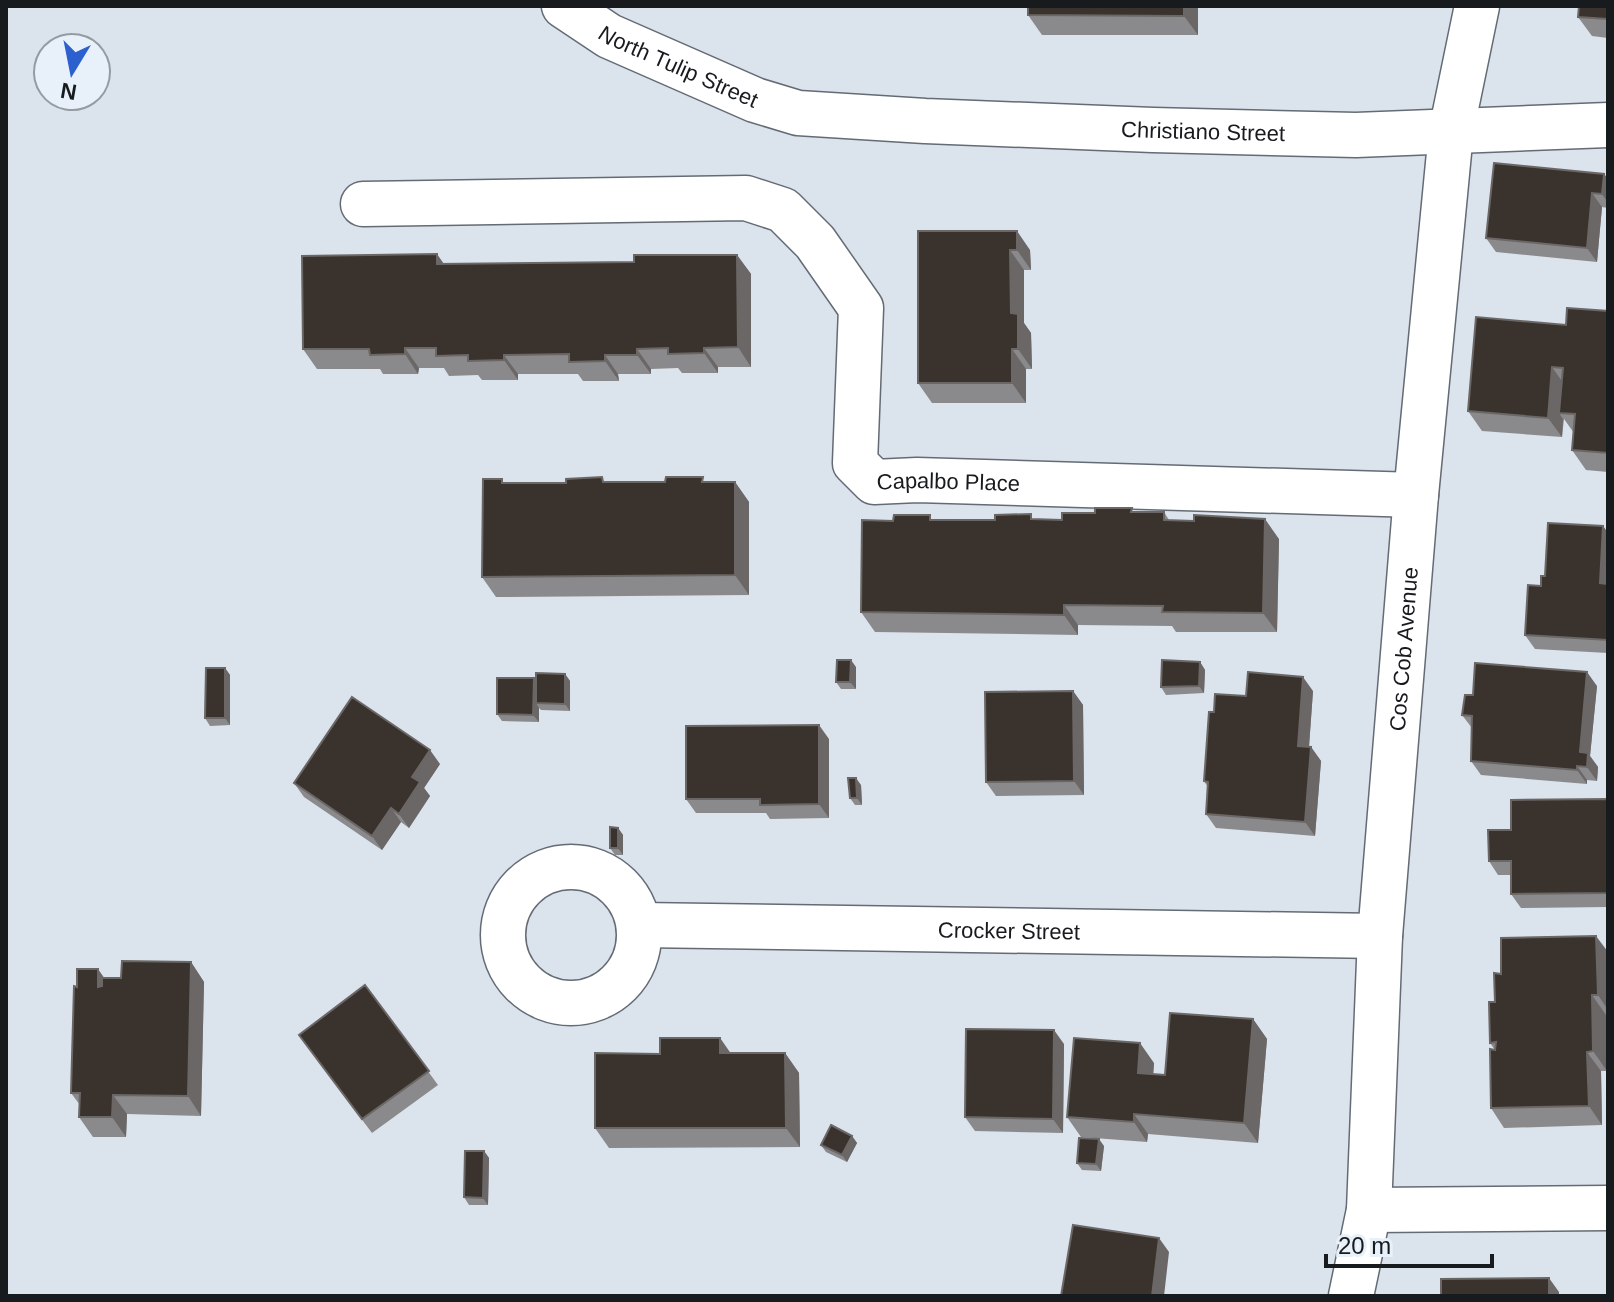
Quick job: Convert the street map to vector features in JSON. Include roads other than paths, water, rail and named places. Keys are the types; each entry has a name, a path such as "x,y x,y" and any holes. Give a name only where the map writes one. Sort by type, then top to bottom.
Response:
{"street":[{"name":"North Tulip Street","path":"564,6 609,36 755,100 798,113"},
{"name":"Cos Cob Avenue","path":"1351,1296 1369,1210 1380,936 1416,495 1451,132 1477,6"},
{"name":"Christiano Street","path":"798,113 1153,130 1356,135 1608,125"},
{"name":"Capalbo Place","path":"363,204 746,198 783,210 815,242 861,308 855,463 874,482 917,480 1416,495"},
{"name":"Crocker Street","path":"639,925 1380,936"},
{"path":"1369,1210 1608,1208"}]}
